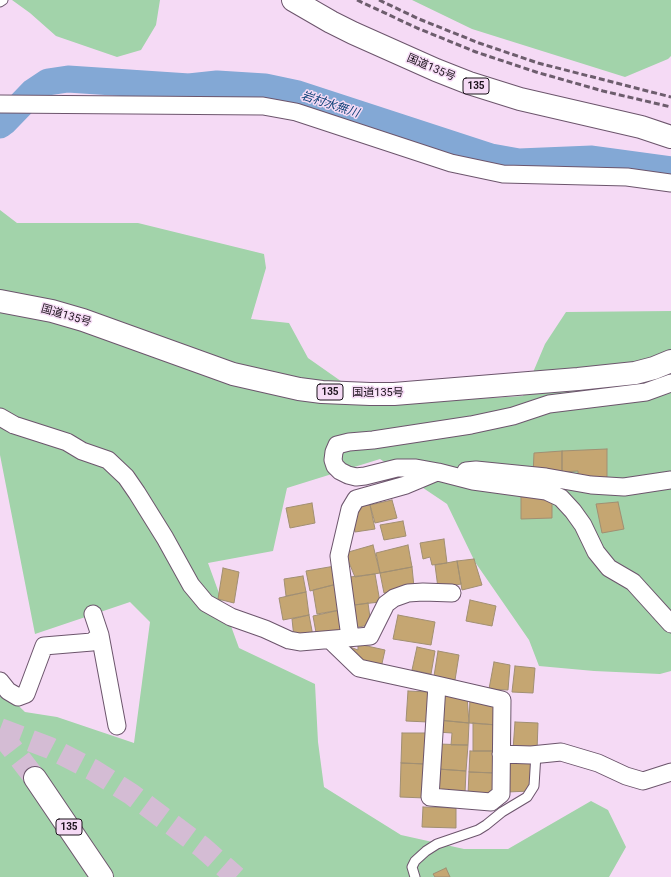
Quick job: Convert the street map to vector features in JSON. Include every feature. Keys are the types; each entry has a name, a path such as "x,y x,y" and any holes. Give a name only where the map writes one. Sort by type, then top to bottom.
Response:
{"highway":[{"name":"国道135号","path":"293,0 353,33 469,84 520,99 641,127 671,137"},
{"name":"国道135号","path":"0,301 52,310 233,374 292,388 322,392 394,394 578,379 635,373 654,368 671,361"},
{"name":"135","path":"35,778 102,877"}],"street":[{"path":"3,104 35,103 263,106 296,112 451,164 503,174 627,177 671,183"},
{"path":"671,383 646,392 549,404 513,416 471,425 373,440 349,442 338,445 334,452 333,460 335,466 340,471 356,477 397,468 416,468 472,481 546,491 561,498 573,510 583,525 596,552 609,568 633,582 671,624"},
{"path":"0,417 14,425 67,442 82,452 108,460 126,477 134,488 165,538 191,585 206,603 231,617 265,629 289,640 300,642 370,636 386,604 394,598 423,592 452,593"},
{"path":"350,638 339,556 350,509 356,499 406,485 438,472 476,470 546,477 591,485 624,487 671,480"},
{"path":"93,614 100,636 117,726"},
{"path":"0,681 8,691 18,697 26,694 44,646 92,642 100,636"},
{"path":"330,640 358,668 437,685 502,700 501,794 491,802 430,797 437,685"},
{"path":"501,754 561,752 598,763 626,776 643,781 671,772"}],"lane":[{"path":"414,877 412,867 415,861 426,851 437,844 482,828 502,812 527,797 534,786 536,754"}],"green space":[{"path":"12,0 160,0 156,25 141,50 117,57 56,36 30,13"},
{"path":"412,0 671,0 671,56 668,59 625,77 472,29"},
{"path":"0,210 17,223 138,223 264,254 266,268 251,319 289,323 308,358 375,405 523,396 545,344 566,312 671,311 671,671 660,674 594,671 539,666 529,640 475,562 447,504 380,459 287,488 273,551 208,563 239,648 315,684 318,742 324,787 401,835 464,849 508,849 591,801 608,810 626,847 609,877 0,877 0,688 25,712 57,717 134,743 150,622 130,602 35,634 0,455"}],"building":[{"path":"607,449 607,480 578,477 578,471 562,472 562,451"},
{"path":"562,451 562,472 533,476 534,453"},
{"path":"521,497 552,497 552,518 521,519"},
{"path":"392,500 397,518 375,523 370,505"},
{"path":"618,502 624,529 602,533 596,504"},
{"path":"312,503 315,523 290,528 286,508"},
{"path":"370,505 375,529 355,532 351,507"},
{"path":"403,521 406,536 384,540 380,525"},
{"path":"444,539 447,563 432,565 430,557 423,559 420,543"},
{"path":"373,545 380,573 355,577 345,553"},
{"path":"408,545 412,567 380,573 376,553"},
{"path":"474,559 482,585 462,590 457,561"},
{"path":"457,561 461,584 438,588 435,565"},
{"path":"335,566 337,584 310,591 306,571"},
{"path":"412,567 414,587 384,593 380,573"},
{"path":"223,568 239,572 234,603 218,599"},
{"path":"375,574 380,602 353,605 350,577"},
{"path":"303,576 306,592 286,596 284,579"},
{"path":"337,584 340,610 317,614 313,590"},
{"path":"306,592 309,615 283,620 279,598"},
{"path":"470,600 496,606 492,626 466,621"},
{"path":"368,603 371,625 351,628 349,606"},
{"path":"340,610 344,633 317,638 313,616"},
{"path":"309,615 313,636 294,638 292,619"},
{"path":"398,615 435,622 431,645 393,639"},
{"path":"358,644 385,650 381,668 350,656 350,647 358,650"},
{"path":"417,647 435,651 431,674 412,670"},
{"path":"438,651 459,655 455,680 434,676"},
{"path":"494,662 510,665 508,690 489,689"},
{"path":"515,666 535,668 533,693 512,692"},
{"path":"408,691 428,692 428,722 406,721"},
{"path":"446,692 467,696 469,723 438,720"},
{"path":"470,698 497,702 497,725 469,723"},
{"path":"438,720 469,723 468,745 451,745 452,733 437,732"},
{"path":"515,722 538,723 537,751 513,750"},
{"path":"473,723 497,725 497,751 473,751"},
{"path":"402,733 426,733 426,764 401,763"},
{"path":"439,744 468,745 466,771 438,769"},
{"path":"470,751 497,751 495,773 469,772"},
{"path":"508,759 531,759 531,791 507,792"},
{"path":"401,763 426,764 425,798 400,797"},
{"path":"438,769 466,771 465,793 437,792"},
{"path":"469,772 497,773 496,795 468,795"},
{"path":"423,807 456,808 456,828 422,827"},
{"path":"446,868 450,877 435,877 433,874"}],"waterway":[{"name":"岩村水無川","path":"0,125 33,92 48,82 68,79 189,87 217,84 265,87 298,94 491,157 519,162 592,159 671,170"}],"tunnel":[{"path":"0,729 50,748 93,770 131,794 202,847 236,877"},
{"path":"0,733 35,778"}],"railway":[{"path":"357,0 417,28 476,52 536,72 603,91 671,107"},
{"path":"379,0 419,19 479,43 538,63 671,97"}]}
